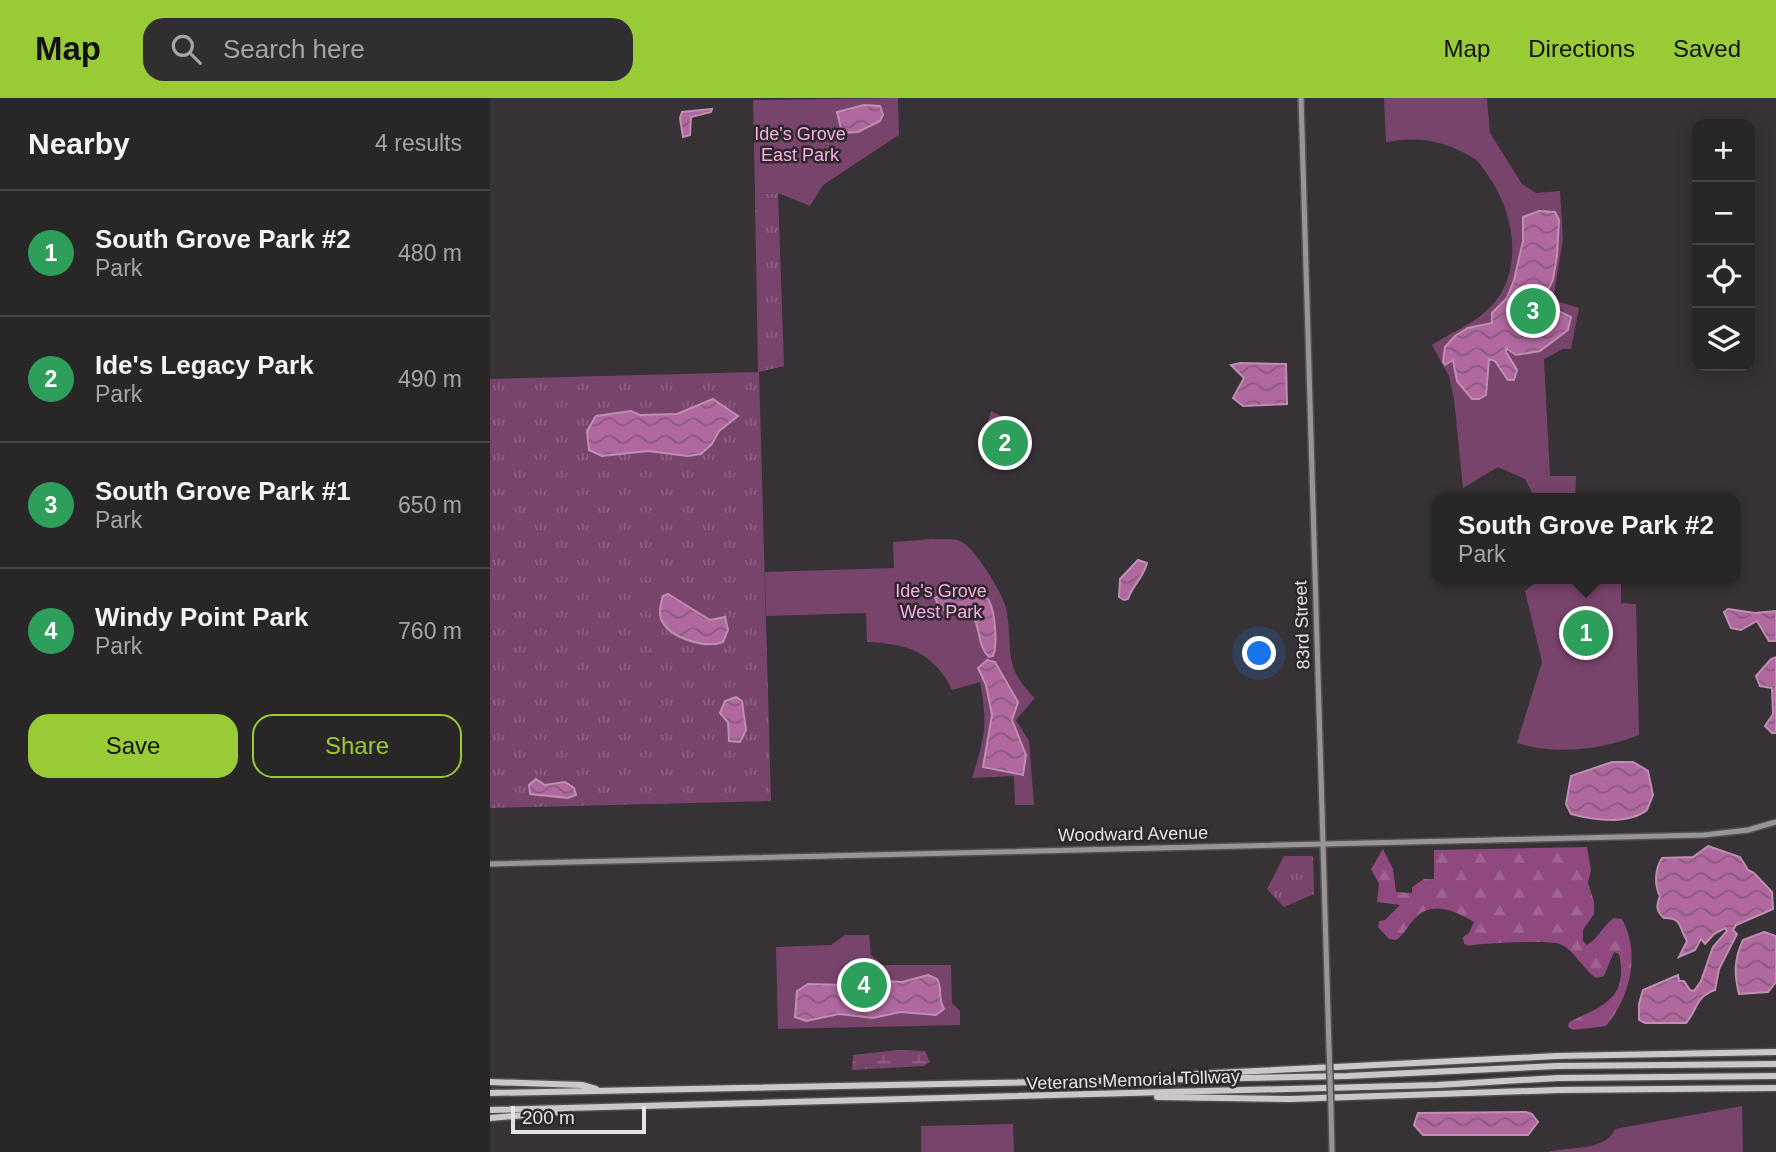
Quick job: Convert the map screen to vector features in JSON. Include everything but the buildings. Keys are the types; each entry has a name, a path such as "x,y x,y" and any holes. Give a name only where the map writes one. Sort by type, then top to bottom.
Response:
{"highway":[{"path":"1138,1078 1361,1063 1776,1052"},
{"name":"Veterans Memorial Tollway","path":"490,1093 1138,1078 1347,1076 1557,1066 1776,1064"},
{"name":"Veterans Memorial Tollway","path":"490,1110 1437,1086 1558,1078 1776,1076"},
{"path":"490,1082 582,1085 604,1091"},
{"path":"1127,1094 1186,1099 1290,1099 1558,1090 1776,1088"},
{"path":"490,1118 583,1108"}],"main road":[{"name":"83rd Street","path":"1301,98 1332,1152"},
{"name":"Woodward Avenue","path":"490,864 1716,834 1748,830 1776,822"}],"green space":[{"name":"Ide's Grove East Park","path":"898,98 899,135 823,185 810,206 778,193 755,194 753,100"},
{"path":"1384,98 1487,98 1490,133 1522,184 1536,193 1560,191 1563,240 1553,300 1579,308 1571,349 1563,349 1544,359 1550,476 1576,476 1575,493 1532,493 1525,479 1498,467 1463,488 1454,399 1449,376 1432,345 1478,318 1500,295 1511,265 1508,217 1495,187 1475,159 1452,147 1431,141 1409,139 1386,142"},
{"path":"778,193 784,366 759,372 771,801 490,808 490,379 758,372 755,194"},
{"path":"991,411 1022,427 1022,464 989,463 987,426"},
{"name":"Ide's Grove West Park","path":"957,540 966,545 987,571 1004,601 1013,666 1024,687 1035,698 1016,720 1029,741 1034,805 1015,805 1014,776 972,778 984,730 980,682 952,690 937,667 918,652 894,645 867,642 866,613 766,616 765,572 894,568 893,542"},
{"path":"1534,584 1621,584 1621,603 1636,604 1639,735 1579,749 1548,749 1517,743 1542,662 1525,591"},
{"path":"1587,847 1591,870 1588,883 1594,902 1594,914 1583,930 1583,941 1587,945 1614,918 1622,919 1631,946 1632,961 1627,989 1606,1026 1573,1030 1568,1027 1569,1022 1602,1006 1616,992 1620,982 1619,954 1614,952 1604,976 1596,978 1560,944 1464,944 1463,937 1469,933 1474,922 1444,909 1429,909 1422,913 1396,940 1389,939 1378,927 1379,921 1385,920 1400,905 1377,902 1379,884 1371,869 1383,849 1393,869 1396,892 1412,893 1412,887 1424,879 1434,879 1434,850"},
{"path":"1284,856 1313,856 1314,894 1284,907 1267,889"},
{"path":"845,935 869,935 871,955 883,965 951,965 952,1003 960,1011 960,1025 778,1029 776,947 831,945"},
{"path":"898,1050 925,1051 930,1062 924,1066 852,1070 853,1055"},
{"path":"1742,1106 1743,1152 1548,1152 1595,1145 1604,1141 1615,1129"},
{"path":"1013,1124 1014,1152 921,1152 921,1126"}],"water":[{"path":"864,105 880,106 883,115 880,121 858,132 842,133 837,112"},
{"path":"712,109 711,112 691,117 690,135 683,137 680,118 682,112"},
{"path":"1539,211 1555,212 1559,220 1553,280 1543,300 1544,304 1571,317 1568,330 1540,351 1516,355 1506,348 1517,370 1514,380 1508,380 1495,361 1489,359 1486,395 1472,399 1457,381 1453,360 1445,365 1443,362 1445,347 1455,336 1468,328 1492,323 1492,313 1507,298 1514,280 1523,241 1523,217"},
{"path":"1286,364 1287,404 1243,406 1233,398 1244,378 1231,365"},
{"path":"713,399 738,416 719,431 712,444 701,454 688,456 648,451 602,456 589,450 587,431 596,416 631,411 640,415 677,414"},
{"path":"1138,560 1147,563 1128,599 1124,600 1119,597 1120,579"},
{"path":"668,594 710,620 725,617 728,630 723,642 698,643 679,636 665,626 660,607 663,596"},
{"path":"941,595 981,595 988,599 995,627 993,656 989,657 984,651 970,612 963,607 941,610 935,598"},
{"path":"1728,609 1755,613 1776,611 1776,641 1769,641 1757,621 1741,630 1731,628 1724,612"},
{"path":"1776,657 1776,733 1772,733 1765,726 1773,714 1772,688 1760,686 1756,676"},
{"path":"987,660 995,662 1018,702 1012,720 1026,755 1023,775 983,767 992,715 986,685 978,668"},
{"path":"736,697 742,701 746,730 740,742 729,741 728,722 720,713 725,701"},
{"path":"1612,762 1633,762 1648,771 1653,795 1647,810 1630,818 1620,819 1589,818 1571,814 1566,804 1571,776"},
{"path":"536,779 545,785 565,782 574,788 576,795 568,798 530,794 529,785"},
{"path":"1708,846 1740,857 1748,870 1772,892 1773,909 1736,925 1733,930 1737,934 1719,969 1715,990 1700,1000 1686,1023 1645,1023 1639,1020 1639,1004 1643,990 1678,975 1679,981 1684,981 1690,990 1694,991 1701,981 1713,947 1727,931 1725,928 1714,934 1705,944 1701,939 1695,950 1679,957 1687,941 1677,921 1664,918 1659,913 1660,896 1656,877 1662,858 1693,857"},
{"path":"1764,932 1776,936 1776,982 1768,992 1739,994 1736,967 1740,947 1743,940"},
{"path":"928,975 937,979 940,986 944,1009 936,1015 900,1012 873,1018 839,1014 806,1021 795,1017 797,991 808,984 848,985 868,980 902,982"},
{"path":"1418,1113 1532,1114 1538,1122 1528,1135 1423,1135 1414,1125"}],"place":[{"name":"South Grove Park #1","path":"1533,311"},
{"name":"Ide's Legacy Park","path":"1005,443"},
{"name":"South Grove Park #2","path":"1586,633"},
{"name":"Windy Point Park","path":"864,985"}]}
